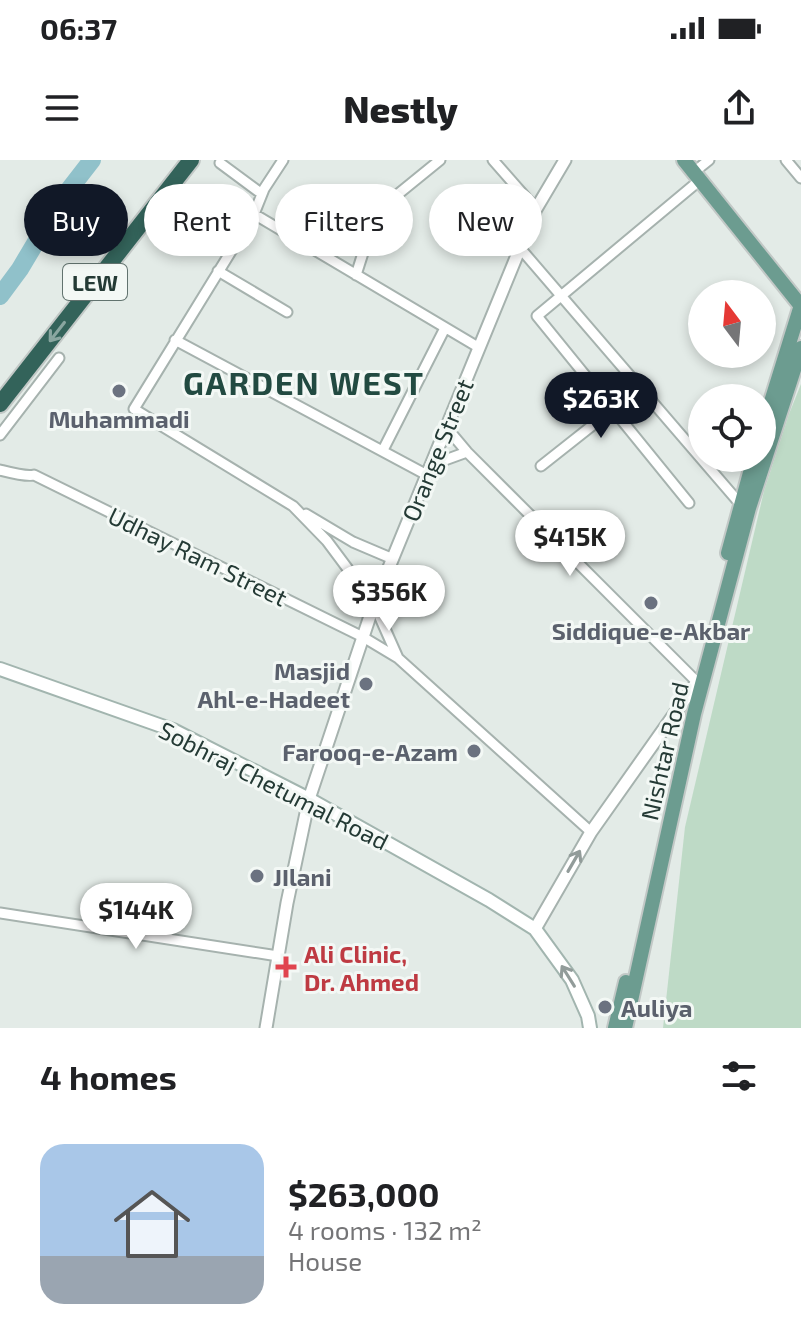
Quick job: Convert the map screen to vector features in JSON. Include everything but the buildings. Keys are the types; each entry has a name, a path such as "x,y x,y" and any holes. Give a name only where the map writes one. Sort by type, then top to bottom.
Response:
{"highway":[{"name":"LEW","path":"168,184 181,160"},
{"name":"LEW","path":"172,184 191,160"},
{"name":"LEW","path":"0,404 144,220"}],"main road":[{"path":"693,170 801,306 776,386"},
{"name":"Nishtar Road","path":"615,1028 697,682 744,506 801,348"},
{"name":"Nishtar Road","path":"625,1028 751,472"},
{"name":"Sobhraj Chetumal Road","path":"0,669 173,730 309,799 535,929"},
{"path":"535,929 572,980 590,1028"}],"street":[{"path":"259,202 283,160"},
{"path":"356,275 376,212 440,160"},
{"path":"493,160 514,184"},
{"name":"Orange Street","path":"542,199 565,160"},
{"path":"689,503 538,320 539,312 561,295 693,170 709,160"},
{"path":"786,160 801,178"},
{"path":"220,163 262,194"},
{"path":"259,217 478,347"},
{"path":"227,256 133,407 353,542 393,559"},
{"name":"Orange Street","path":"266,1028 309,799 374,604 517,256"},
{"path":"527,256 744,506"},
{"path":"218,271 287,312"},
{"path":"383,450 445,328"},
{"path":"175,340 427,475 445,460 467,452"},
{"path":"0,435 59,358"},
{"path":"541,466 641,387"},
{"path":"446,427 467,452 697,682 591,832 535,929"},
{"name":"Udhay Ram Street","path":"0,470 14,471 24,476 34,475 363,637 398,658"},
{"path":"293,506 327,541 374,604 398,658 591,832"},
{"path":"0,913 278,956"}],"green space":[{"path":"801,384 801,1028 663,1028 685,827 764,491 770,472 776,472 776,454"}],"waterway":[{"path":"0,296 20,269 61,200 92,160"}],"place":[{"name":"Muhammadi","path":"119,391"},
{"name":"Siddique-e-Akbar","path":"651,603"},
{"name":"Masjid Ahl-e-Hadeet","path":"366,684"},
{"name":"Farooq-e-Azam","path":"474,751"},
{"name":"JIlani","path":"257,876"},
{"name":"Ali Clinic, Dr. Ahmed","path":"286,967"},
{"name":"Auliya","path":"605,1007"}],"district":[{"name":"GARDEN WEST","path":"304,382"}]}
